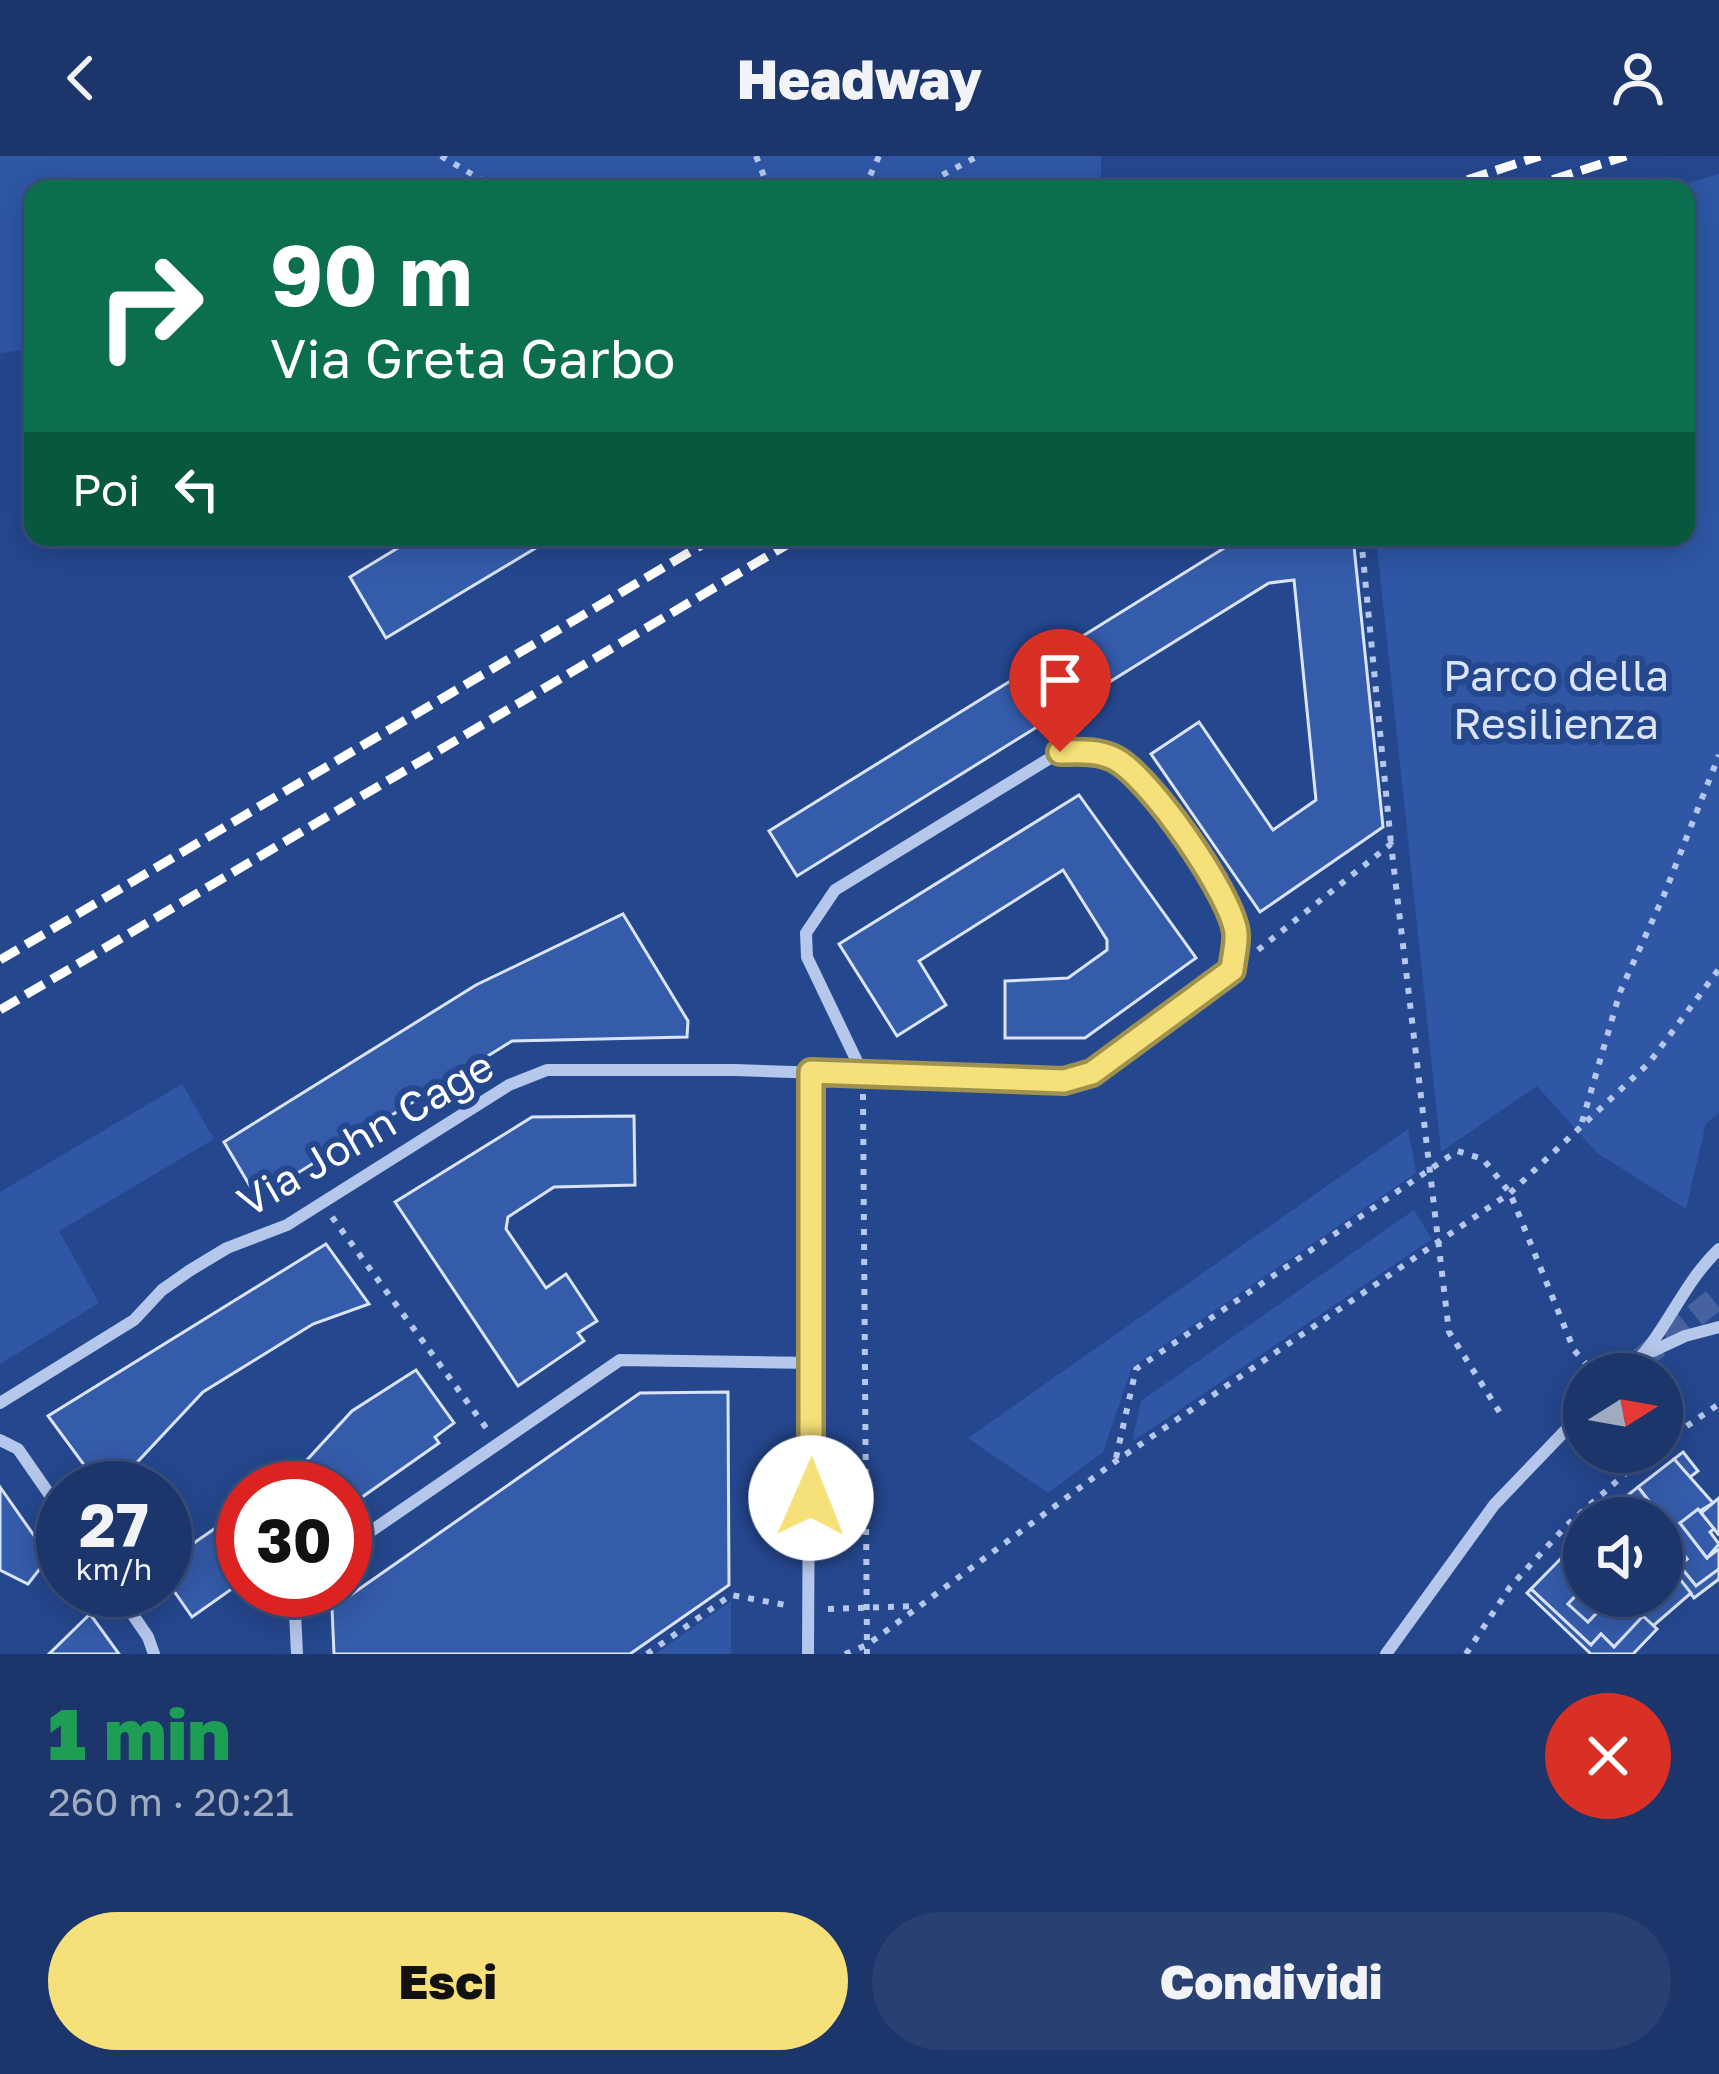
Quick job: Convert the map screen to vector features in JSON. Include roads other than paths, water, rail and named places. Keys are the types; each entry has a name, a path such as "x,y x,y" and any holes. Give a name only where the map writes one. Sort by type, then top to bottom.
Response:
{"street":[{"path":"1060,752 1097,753 1118,760 1152,790 1218,887 1236,932 1232,970 1092,1073 1064,1081 863,1074 807,957 806,933 835,890 1060,752"},
{"name":"Via John Cage","path":"0,1403 134,1320 162,1290 189,1271 227,1249 287,1225 509,1085 547,1070 863,1074"},
{"path":"808,1654 811,1072"},
{"path":"1648,1353 1696,1274 1719,1249"},
{"path":"1649,1353 1719,1327"},
{"path":"372,1531 620,1360 812,1363"},
{"path":"1386,1654 1494,1504 1563,1433"},
{"path":"0,1440 18,1449 36,1475"},
{"path":"134,1617 154,1654"},
{"path":"295,1617 297,1654"}],"tunnel":[{"path":"1649,1353 1719,1296"}],"railway":[{"path":"1467,180 1540,156"},
{"path":"1552,180 1626,156"},
{"path":"0,960 700,546"},
{"path":"0,1010 785,546"}],"park label":[{"name":"Parco della Resilienza","path":"1556,699"}]}
